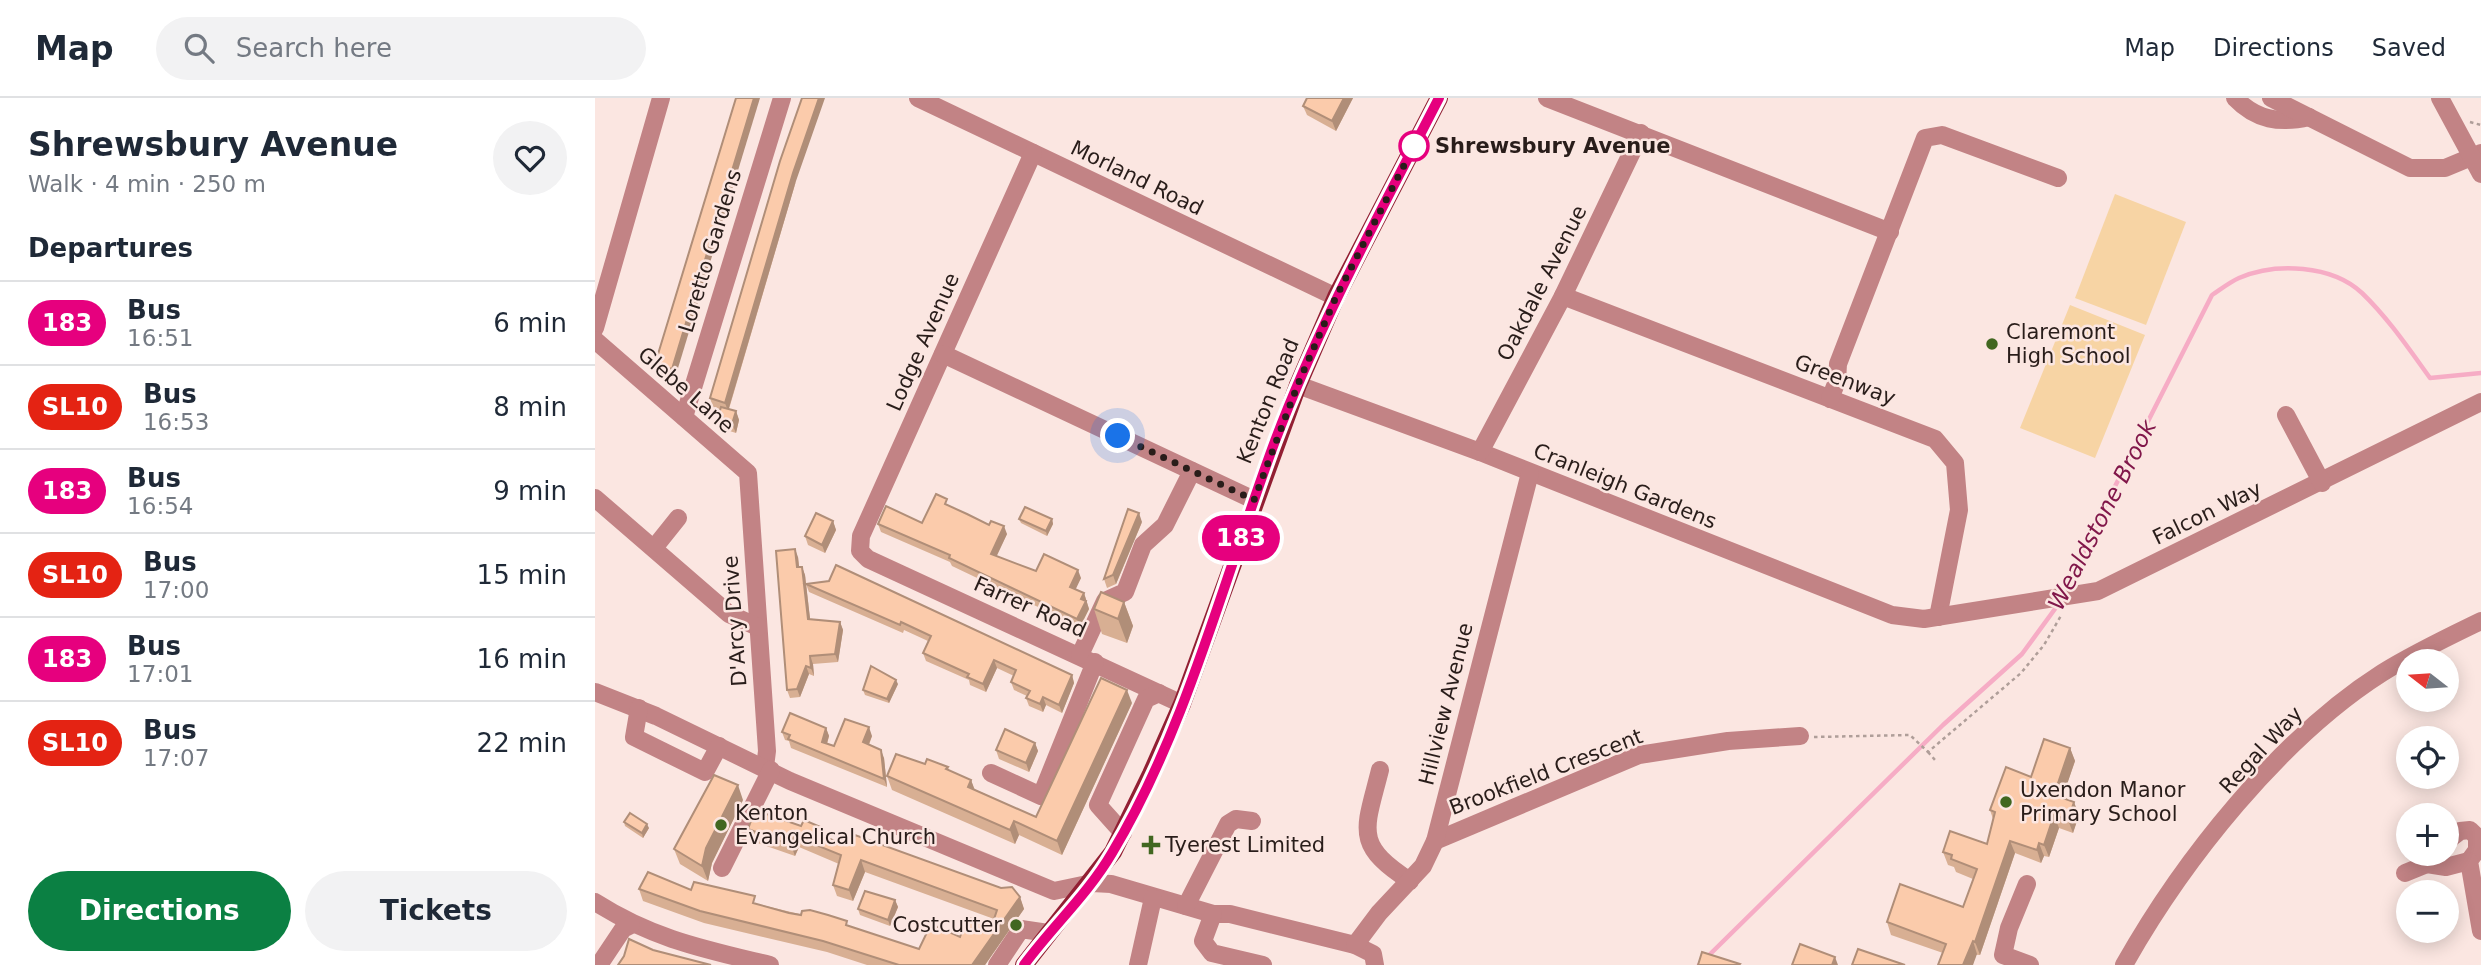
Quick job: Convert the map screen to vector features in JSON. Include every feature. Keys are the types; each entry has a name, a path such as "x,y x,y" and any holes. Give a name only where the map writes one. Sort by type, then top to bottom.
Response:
{"main road":[{"name":"Kenton Road","path":"1024,965 1092,883 1123,833 1182,704 1298,384 1336,297 1437,99"}],"street":[{"path":"595,328 661,98"},
{"name":"Loretto Gardens","path":"684,417 782,98"},
{"name":"Morland Road","path":"918,98 1336,297"},
{"path":"1546,98 1889,232"},
{"path":"2235,98 2263,118 2291,122 2309,117"},
{"path":"2271,98 2410,168 2445,168 2476,155"},
{"path":"2440,98 2476,155 2481,174"},
{"name":"Oakdale Avenue","path":"1480,452 1563,296 1641,133"},
{"path":"1830,399 1837,381 1838,364 1925,138 1942,135 2058,178"},
{"name":"Lodge Avenue","path":"860,551 860,536 1033,153"},
{"name":"Greenway","path":"1563,296 1935,439 1955,463 1959,510 1938,617"},
{"name":"Glebe Lane","path":"595,340 748,473"},
{"path":"943,354 1254,500"},
{"name":"Cranleigh Gardens","path":"1298,384 1480,452 1892,615 1924,620 1938,617"},
{"name":"Falcon Way","path":"1938,617 2098,590 2322,483 2481,402"},
{"path":"2286,415 2322,483"},
{"path":"991,773 1041,796 1105,601 1125,592 1143,545 1165,525 1192,471"},
{"name":"D'Arcy Drive","path":"748,473 768,768"},
{"name":"Hillview Avenue","path":"1355,945 1379,913 1423,866 1435,841 1529,473"},
{"path":"595,498 729,614 758,627"},
{"path":"653,548 678,518"},
{"name":"Farrer Road","path":"860,551 868,559 1182,704"},
{"name":"Regal Way","path":"2125,965 2154,915 2208,843 2301,736 2382,673 2481,621"},
{"path":"595,692 639,709 768,768 798,776 809,789 1054,891 1092,883 1111,884 1213,914 1230,914 1355,945 1374,959"},
{"path":"1123,833 1098,805 1146,699 1159,693"},
{"path":"639,709 634,737 705,772 719,746"},
{"name":"Brookfield Crescent","path":"1435,841 1639,755 1728,741 1800,736"},
{"path":"722,868 768,768"},
{"path":"1380,770 1368,816 1367,836 1375,854 1410,881"},
{"path":"1187,906 1228,824 1236,819 1252,821"},
{"path":"2459,832 2470,830 2477,837 2477,850 2469,861 2459,864"},
{"path":"2469,861 2481,931"},
{"path":"2405,873 2418,866"},
{"path":"2027,884 2009,928 2000,960 2028,964"},
{"path":"1138,965 1153,898"},
{"path":"595,902 631,925 664,939 770,965"},
{"path":"1213,914 1203,941 1212,953 1263,965"},
{"path":"599,965 623,929 631,925"},
{"path":"1370,927 1374,959"},
{"path":"997,965 1021,929 1048,933"}],"path":[{"path":"1926,751 2021,673 2044,645 2073,596"},
{"path":"1800,736 1910,735 1935,760"}],"shaded area":[{"path":"2115,194 2186,222 2146,325 2075,298"},
{"path":"2070,305 2145,335 2095,458 2020,428"}],"building":[{"path":"736,98 754,98 672,369 655,364"},
{"path":"802,98 819,98 793,173 725,403 710,398 780,161"},
{"path":"1307,98 1344,98 1332,121 1303,106"},
{"path":"721,407 736,411 732,424 717,420"},
{"path":"936,494 947,499 945,504 989,525 991,521 1004,526 991,554 1036,571 1044,554 1078,570 1070,587 1084,593 1081,599 1086,601 1077,619 949,558 950,555 878,524 886,506 922,523"},
{"path":"1025,507 1052,519 1046,531 1019,519"},
{"path":"1128,509 1139,513 1113,575 1104,579"},
{"path":"816,513 833,521 822,545 805,536"},
{"path":"795,549 797,567 802,567 808,619 840,622 835,654 810,656 811,668 806,666 797,689 787,690 776,551"},
{"path":"836,565 1072,675 1059,705 1043,697 1040,704 1026,698 1030,691 1011,682 1016,670 994,660 983,684 967,677 969,674 923,653 931,636 806,584 829,581"},
{"path":"1101,592 1124,602 1118,619 1094,609"},
{"path":"871,666 896,680 887,699 863,690"},
{"path":"1101,678 1127,690 1057,841 1014,821 1010,830 887,776 896,754 925,764 927,759 971,780 968,787 1036,817"},
{"path":"790,713 826,728 822,742 834,746 845,719 869,727 863,742 881,750 884,779 788,739 790,735 782,732"},
{"path":"1005,729 1035,743 1026,763 996,750"},
{"path":"2044,739 2070,748 2054,795 2074,802 2068,820 2054,815 2044,845 2039,843 2037,850 2010,841 1975,942 1973,941 1963,965 1938,965 1946,944 1887,922 1900,884 1963,907 1977,869 1951,859 1952,855 1943,852 1950,831 1987,844 1995,812 1990,810 2006,767 2031,777"},
{"path":"714,775 738,785 706,848 702,866 674,849"},
{"path":"755,810 801,826 804,820 823,828 820,835 845,845 849,836 854,838 855,835 1001,888 1012,887 1020,897 972,965 899,965 823,941 700,911 639,889 648,872 691,890 694,882 755,896 753,903 789,913 801,915 802,911 810,910 828,915 847,921 846,925 919,949 931,924 960,937 967,917 992,925 997,910 861,860 849,890 833,885 841,855 794,836 791,845 748,829"},
{"path":"630,813 647,824 642,833 624,822"},
{"path":"865,891 895,900 888,920 858,909"},
{"path":"629,939 653,950 711,965 618,965"},
{"path":"1800,944 1835,957 1832,965 1792,965"},
{"path":"1858,949 1905,965 1852,965"},
{"path":"1702,952 1740,964 1698,965"}],"waterway":[{"name":"Wealdstone Brook","path":"2066,591 2103,510 2212,295 2236,280 2254,273 2286,268 2320,272 2335,277 2350,284 2372,303 2430,378 2481,373"},
{"name":"Wealdstone Brook","path":"1699,965 1943,725 2022,654 2060,602"}],"bus line":[{"name":"183","path":"1024,965 1092,883 1123,833 1182,704 1268,460 1298,384 1336,297 1439,98"}],"place":[{"name":"Shrewsbury Avenue","path":"1414,146"},
{"name":"Claremont High School","path":"1992,344"},
{"name":"Uxendon Manor Primary School","path":"2006,802"},
{"name":"Kenton Evangelical Church","path":"721,825"},
{"name":"Tyerest Limited","path":"1151,845"},
{"name":"Costcutter","path":"1016,925"}],"route":[{"path":"1118,436 1254,500 1298,384 1336,297 1414,146"}]}
